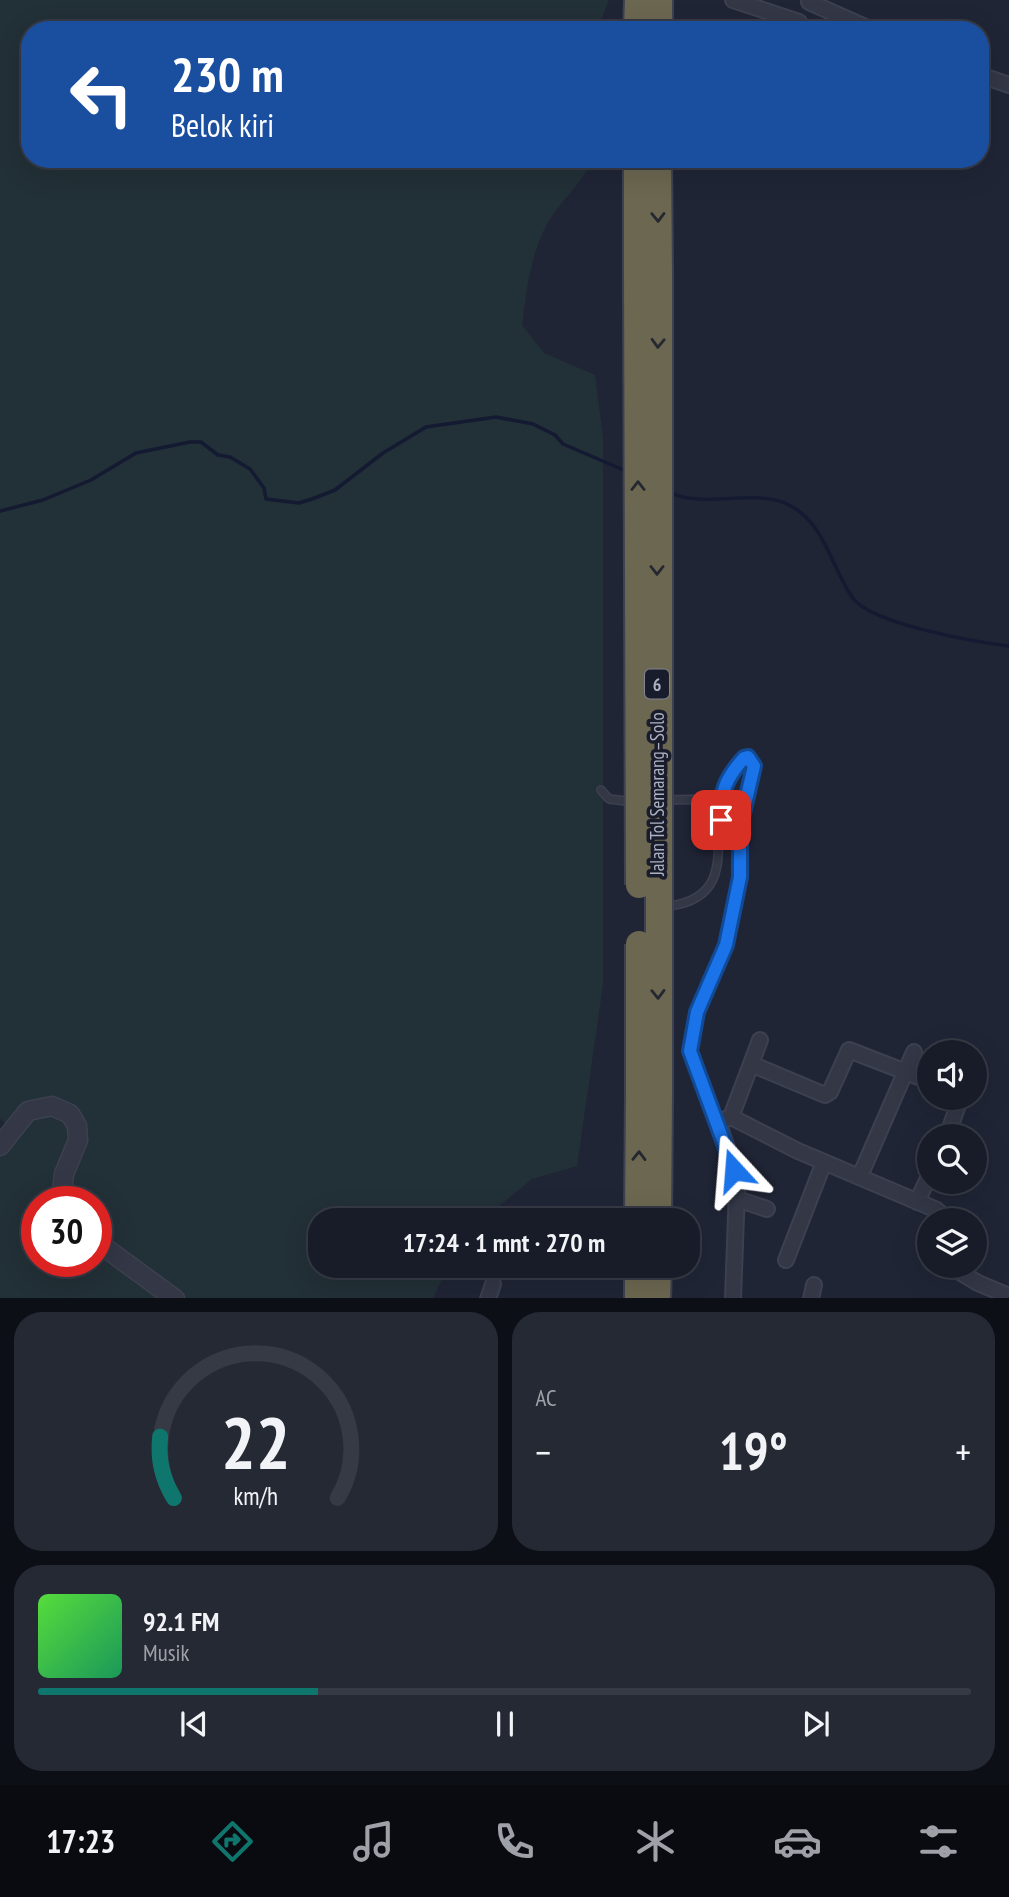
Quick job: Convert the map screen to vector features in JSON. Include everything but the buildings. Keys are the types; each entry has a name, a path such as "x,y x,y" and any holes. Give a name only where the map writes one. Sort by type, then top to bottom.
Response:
{"highway":[{"path":"638,0 638,21"},
{"path":"659,0 659,21"},
{"name":"Jalan Tol Semarang–Solo","path":"638,168 648,274"},
{"name":"Jalan Tol Semarang–Solo","path":"657,168 648,274 649,1093 657,1208"},
{"name":"Jalan Tol Semarang–Solo","path":"639,1208 649,1093"},
{"path":"638,1278 638,1298"},
{"path":"657,1278 657,1298"}],"street":[{"path":"733,0 786,21"},
{"path":"800,21 810,1 853,21"},
{"path":"989,78 1009,85"},
{"path":"733,1298 737,1199 724,1119 760,1040"},
{"path":"751,1064 825,1095 830,1092 849,1050 917,1076"},
{"path":"860,1176 914,1052"},
{"path":"0,1146 28,1111 52,1106 70,1114 77,1126 78,1140 64,1174 63,1186"},
{"path":"724,1119 932,1208"},
{"path":"786,1260 824,1163"},
{"path":"918,1202 921,1194"},
{"path":"737,1199 767,1209"},
{"path":"112,1253 175,1298"},
{"path":"969,1278 1009,1296"},
{"path":"488,1298 493,1284"}],"lane":[{"path":"670,906 690,904 702,897 715,875 720,799 725,782 744,758 748,757 754,766 740,826 740,877 729,933 691,1033 692,1063 724,1119"},
{"path":"601,790 609,799 621,803 720,799"}],"shaded area":[{"path":"0,0 609,0 601,21 21,21 21,168 588,168 555,212 539,241 527,289 522,325 544,353 595,375 603,438 603,984 577,1166 532,1179 497,1208 308,1208 308,1278 443,1278 433,1298 0,1298 0,1142 8,1126 0,1118"}],"waterway":[{"path":"0,511 43,500 91,480 136,453 190,442 201,442 218,455 230,457 250,469 264,488 266,499 299,503 335,490 383,453 426,427 496,417 533,424 555,435 563,444 626,471"},
{"path":"668,492 698,499 760,498 789,505 801,513 819,534 852,597 863,607 925,630 1009,646"}],"route":[{"path":"721,820 720,799 725,782 744,758 748,757 754,766 740,826 740,877 726,945 697,1012 691,1033 690,1051 692,1063 718,1122 734,1170"}]}
